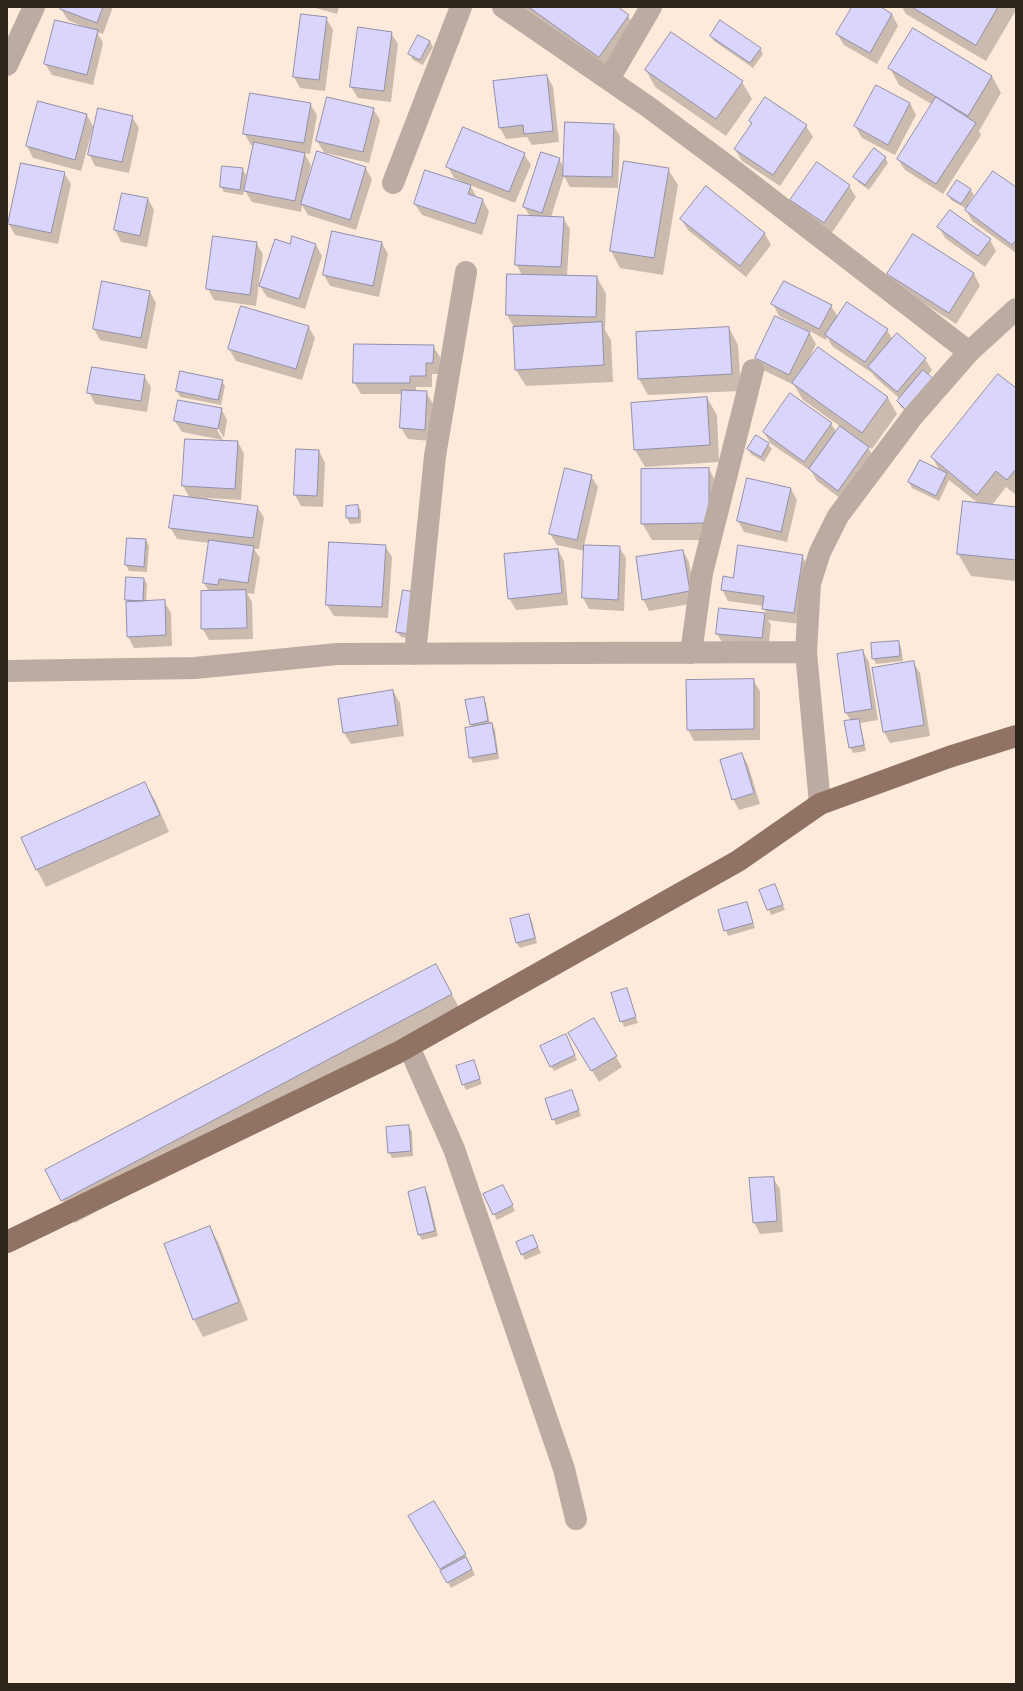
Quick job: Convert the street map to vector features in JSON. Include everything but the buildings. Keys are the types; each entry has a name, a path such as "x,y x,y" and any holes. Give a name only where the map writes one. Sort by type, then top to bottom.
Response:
{"main road":[{"path":"7,1242 409,1047 738,861 820,804 948,757 1016,736"}],"street":[{"path":"7,65 34,7"},
{"path":"393,183 461,7"},
{"path":"503,7 609,79 737,173 969,352"},
{"path":"609,79 650,7"},
{"path":"415,654 435,456 466,272"},
{"path":"820,804 806,652 810,583 820,552 838,516 913,416 969,352 1016,308"},
{"path":"691,653 702,573 753,370"},
{"path":"7,671 195,668 337,654 806,652"},
{"path":"409,1047 454,1149 564,1470 576,1519"}]}
